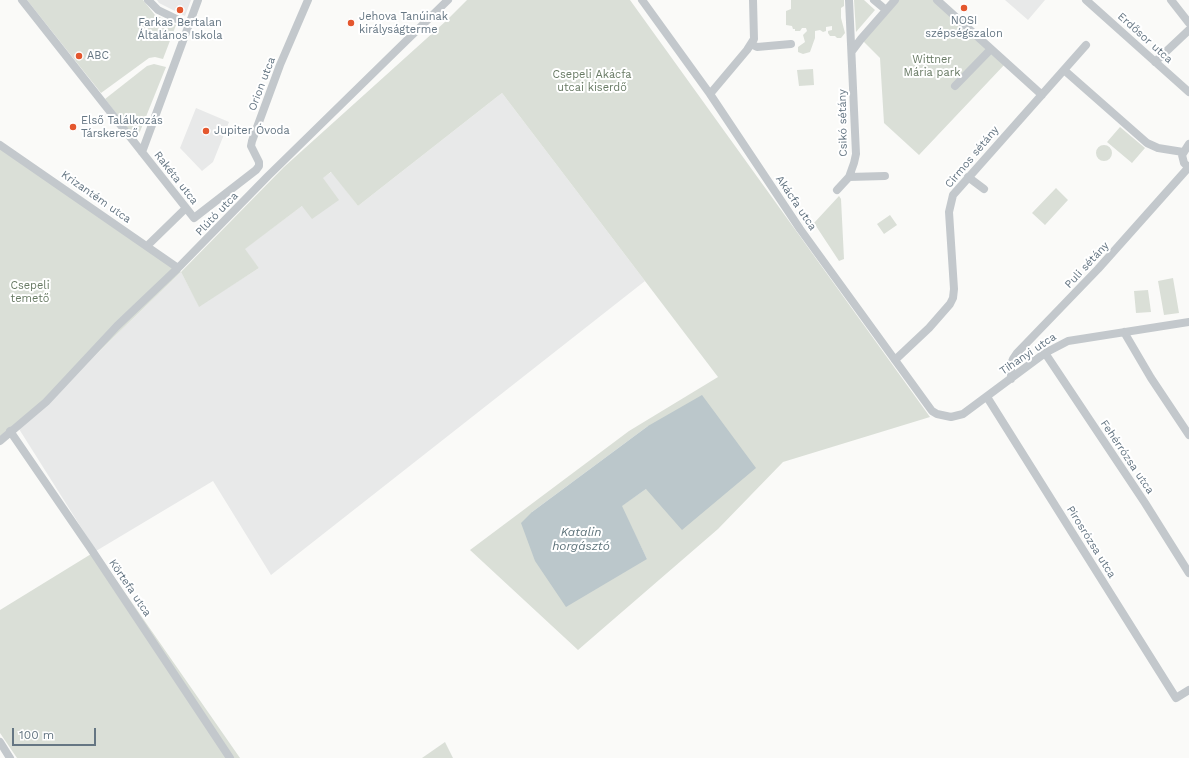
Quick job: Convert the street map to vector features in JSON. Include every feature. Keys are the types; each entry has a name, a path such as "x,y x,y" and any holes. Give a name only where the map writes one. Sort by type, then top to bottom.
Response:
{"street":[{"name":"Rakéta utca","path":"22,0 194,218"},
{"path":"148,0 158,10 189,25"},
{"path":"142,152 198,0"},
{"name":"Orion utca","path":"194,218 256,170 259,166 259,162 251,146 252,141 280,65 308,0"},
{"name":"Plútó utca","path":"0,441 46,402 117,326 178,268 268,176 448,0"},
{"name":"Akácfa utca","path":"642,0 710,94 800,229 932,411 937,414"},
{"path":"710,94 751,44 755,33 753,0"},
{"name":"Csikó sétány","path":"837,190 849,177 856,154 849,0"},
{"path":"874,0 886,10"},
{"path":"852,51 895,0"},
{"path":"937,0 1042,95"},
{"name":"Erdősor utca","path":"1086,0 1189,92"},
{"path":"1171,0 1189,23"},
{"path":"1155,62 1189,30"},
{"path":"751,44 757,47 791,44"},
{"name":"Cirmos sétány","path":"895,360 929,328 950,304 953,298 954,289 949,212 953,195 1086,45"},
{"path":"955,86 991,49"},
{"path":"1064,70 1146,143 1158,148 1183,152"},
{"path":"1189,144 1182,154 1184,163 1189,168"},
{"name":"Krizantém utca","path":"0,145 178,268"},
{"name":"Puli sétány","path":"1011,379 1011,364 1017,353 1098,269 1189,168"},
{"path":"849,177 885,176"},
{"path":"968,177 984,189"},
{"path":"147,246 186,208"},
{"name":"Tihanyi utca","path":"937,414 944,417 963,414 1046,353 1068,341 1189,322"},
{"path":"1124,332 1151,378 1189,435"},
{"name":"Fehérrózsa utca","path":"1046,353 1145,503 1189,573"},
{"name":"Pirosrózsa utca","path":"987,397 1176,698 1189,690"},
{"name":"Körtefa utca","path":"10,431 93,552 230,758"},
{"path":"0,742 10,758"}],"shaded area":[{"name":"Farkas Bertalan Általános Iskola","path":"157,0 191,0 185,16 159,3"},
{"path":"1005,0 1045,0 1028,20"},
{"path":"502,93 645,281 271,575 213,481 96,551 19,429 181,272 199,306 259,268 244,249 302,206 338,200 322,178 332,172 358,206"},
{"name":"Jupiter Óvoda","path":"196,108 229,122 213,162 202,171 180,148"}],"green space":[{"path":"27,0 143,0 155,15 176,25 163,59 155,57 149,58 101,93"},
{"name":"Csepeli Akácfa utcai kiserdő","path":"467,0 630,0 930,417 783,462 718,529 578,650 470,550 629,431 718,377 502,93 358,206 331,172 323,178 339,200 312,219 302,206 245,249 259,268 199,307 181,272 284,167 446,21","holes":["648,426 646,489 621,506 647,559 532,512"]},
{"path":"791,0 844,0 844,6 841,8 841,18 845,33 841,38 830,36 828,31 832,30 832,26 826,27 826,31 823,32 820,30 815,31 815,38 810,52 803,54 798,52 798,47 805,42 803,35 807,31 806,28 802,28 800,31 795,31 792,26 786,25 786,11 791,9"},
{"path":"854,0 864,0 875,10 856,32"},
{"name":"Wittner Mária park","path":"895,0 937,0 1006,63 919,155 884,123 880,58 861,39"},
{"path":"154,64 166,67 139,134 134,136 105,99 147,66"},
{"path":"813,69 814,85 799,86 797,70"},
{"path":"1120,127 1145,148 1132,163 1107,142"},
{"name":"Csepeli temető","path":"0,144 20,156 181,272 19,429 0,445"},
{"path":"1104,145 1110,147 1112,153 1110,159 1104,161 1098,159 1096,153 1098,147"},
{"path":"1056,188 1068,200 1045,225 1032,213"},
{"path":"839,196 841,199 844,259 839,261 814,223"},
{"path":"890,215 897,225 884,234 877,224"},
{"path":"1173,278 1179,313 1164,315 1158,281"},
{"path":"1148,290 1151,312 1136,313 1134,291"},
{"path":"96,551 240,758 17,758 0,733 0,610"},
{"path":"445,742 453,758 422,758"}],"water":[{"name":"Katalin horgásztó","path":"702,395 756,468 682,530 646,489 622,506 647,559 566,607 535,561 521,523 532,512 648,426"}],"place":[{"name":"NOSI szépségszalon","path":"964,8"},
{"name":"Farkas Bertalan Általános Iskola","path":"180,10"},
{"name":"Jehova Tanúinak királyságterme","path":"351,23"},
{"name":"ABC","path":"79,56"},
{"name":"Első Találkozás Társkereső","path":"73,127"},
{"name":"Jupiter Óvoda","path":"206,131"}]}
